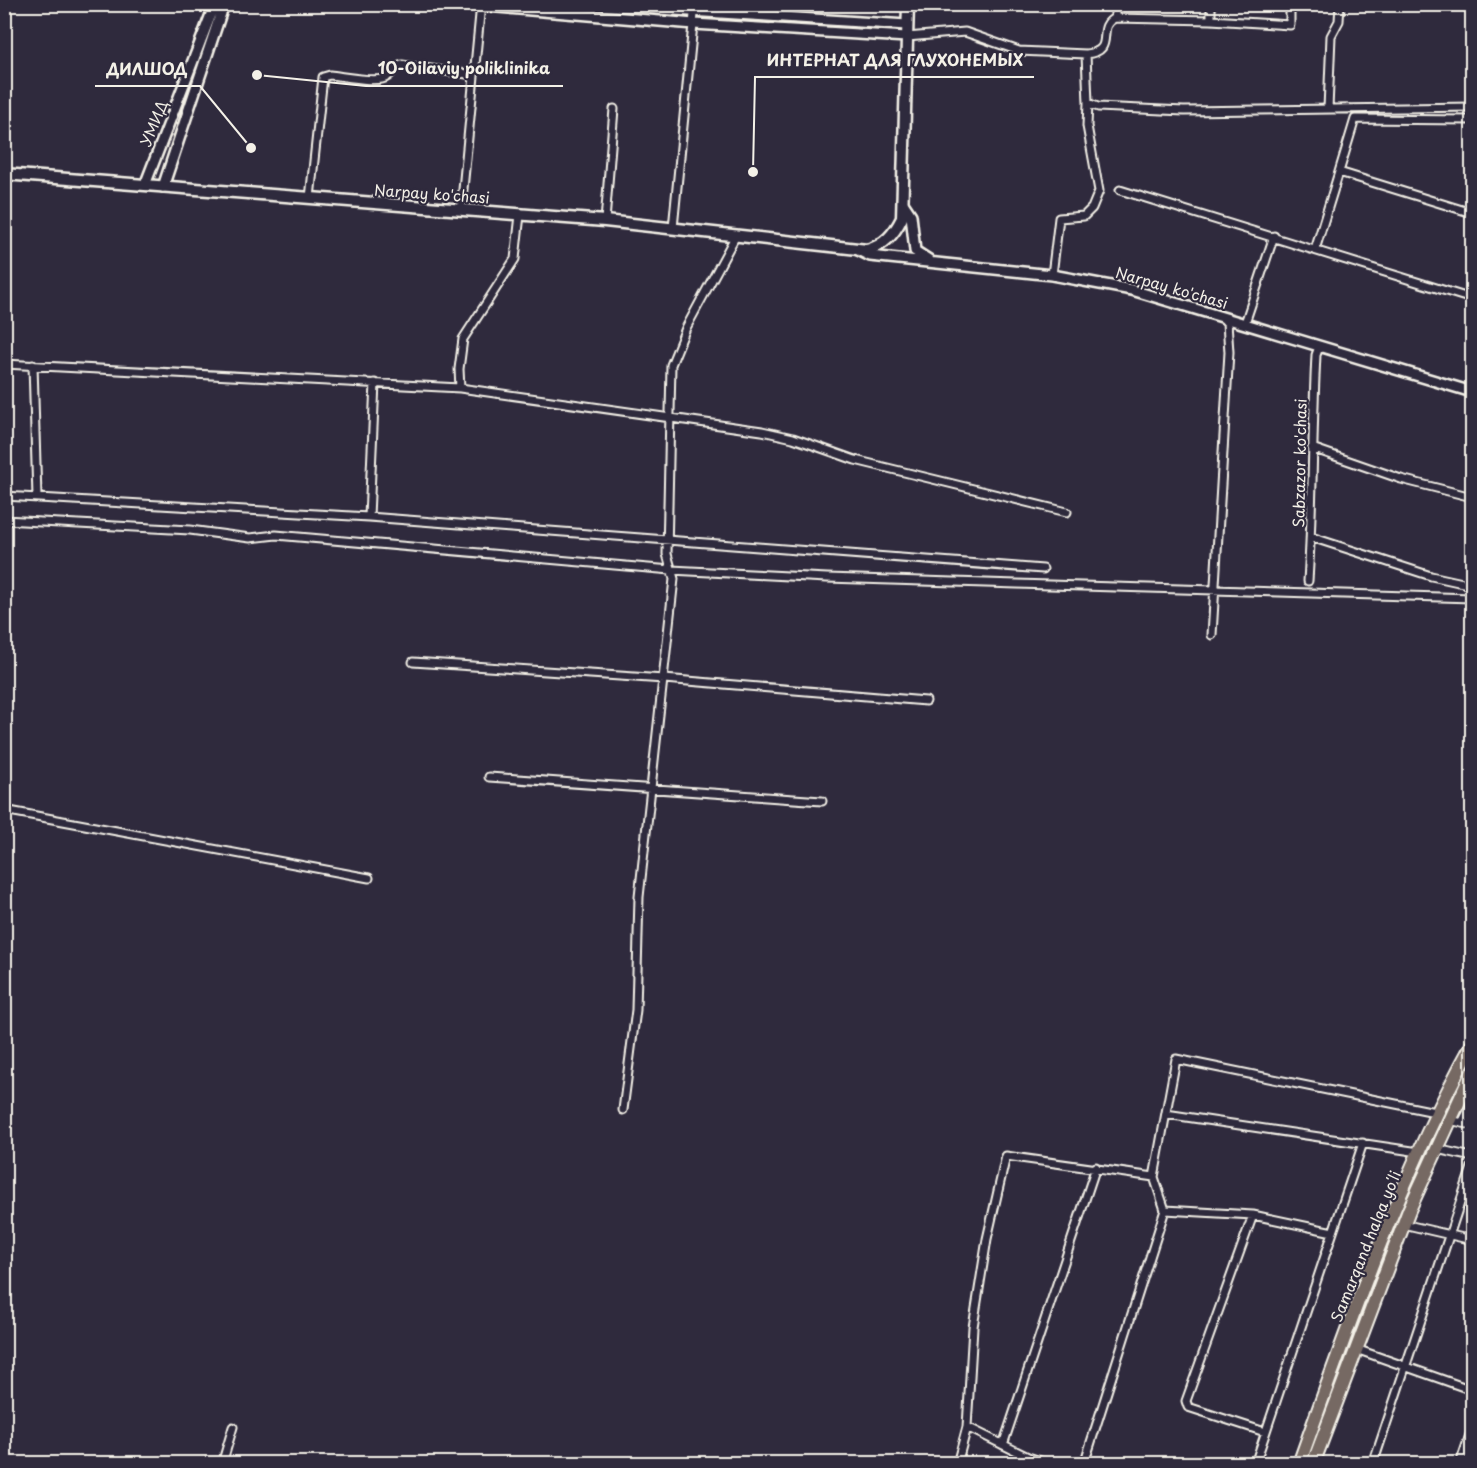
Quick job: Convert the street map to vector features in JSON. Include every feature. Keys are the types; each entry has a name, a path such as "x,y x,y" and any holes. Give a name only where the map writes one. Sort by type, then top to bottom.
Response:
{"highway":[{"name":"Samarqand halqa yoʻli","path":"1299,1464 1396,1204 1436,1112 1473,1045"},
{"name":"Samarqand halqa yoʻli","path":"1313,1464 1408,1210 1437,1149 1455,1121 1473,1073"},
{"path":"1396,1204 1408,1210"}],"main road":[{"path":"903,203 908,4"},
{"name":"Narpay ko'chasi","path":"4,174 605,221 856,249 879,247 889,238 902,218 903,203"}],"street":[{"name":"УМИД","path":"145,185 214,4"},
{"name":"УМИД","path":"163,187 224,4"},
{"path":"462,4 694,24 907,37 965,32 1019,51 1086,54 1097,53 1102,49 1106,26 1115,18 1211,20 1290,25 1290,4"},
{"path":"581,4 695,9 907,25"},
{"path":"1115,4 1115,18"},
{"path":"1211,4 1211,20"},
{"path":"1329,109 1331,36 1339,21 1340,4"},
{"path":"461,210 481,5"},
{"path":"673,228 695,9"},
{"path":"1052,275 1059,218 1084,216 1092,208 1099,191 1088,126 1086,54"},
{"path":"310,198 324,77 330,75 379,81 387,78 396,67 402,65 474,75"},
{"path":"1088,103 1098,107 1184,111 1473,107"},
{"path":"605,221 614,109"},
{"path":"1315,250 1355,120 1473,120"},
{"path":"1339,172 1473,213"},
{"path":"1120,190 1473,299"},
{"path":"903,203 911,214 915,251 919,256 936,263"},
{"path":"460,388 463,339 515,259 520,215"},
{"path":"1245,323 1274,236"},
{"path":"623,1110 636,1010 639,897 674,579 668,539 671,364 676,347 735,237"},
{"name":"Narpay ko'chasi","path":"856,249 870,256 1052,275 1132,290 1472,390"},
{"path":"1212,635 1229,352 1227,323 1222,317"},
{"name":"Sabzazor ko'chasi","path":"1308,581 1316,354 1319,346"},
{"path":"4,364 460,388 793,438 855,460 1066,512"},
{"path":"33,365 37,497"},
{"path":"369,517 375,383"},
{"path":"1312,448 1401,479 1473,497"},
{"path":"4,496 369,517 1043,569"},
{"path":"4,520 190,530 250,538 276,535 671,570 936,583 1073,585 1213,592 1473,598"},
{"path":"1311,537 1431,576 1473,585"},
{"path":"413,662 664,679 926,701"},
{"path":"489,777 822,801"},
{"path":"4,810 369,878"},
{"path":"1084,1464 1165,1210 1154,1177 1176,1059 1436,1112"},
{"path":"1455,1121 1473,1104"},
{"path":"1166,1114 1419,1152"},
{"path":"1455,1121 1473,1125"},
{"path":"1255,1464 1363,1143"},
{"path":"1437,1149 1473,1157"},
{"path":"957,1464 967,1427 973,1327 987,1239 1006,1156 1154,1177"},
{"path":"1003,1445 1096,1167"},
{"path":"1372,1464 1473,1167"},
{"path":"1165,1210 1253,1215 1333,1232"},
{"path":"1253,1215 1186,1401 1188,1407 1265,1432"},
{"path":"1403,1224 1473,1240"},
{"path":"1356,1349 1473,1390"},
{"path":"967,1427 1003,1445 1026,1460 1050,1464"},
{"path":"222,1464 233,1428"},
{"path":"1460,1464 1473,1429"}],"place":[{"name":"10-Oilaviy poliklinika","path":"257,75"},
{"name":"ДИЛШОД","path":"251,148"},
{"name":"ИНТЕРНАТ ДЛЯ ГЛУХОНЕМЫХ","path":"753,172"}]}
